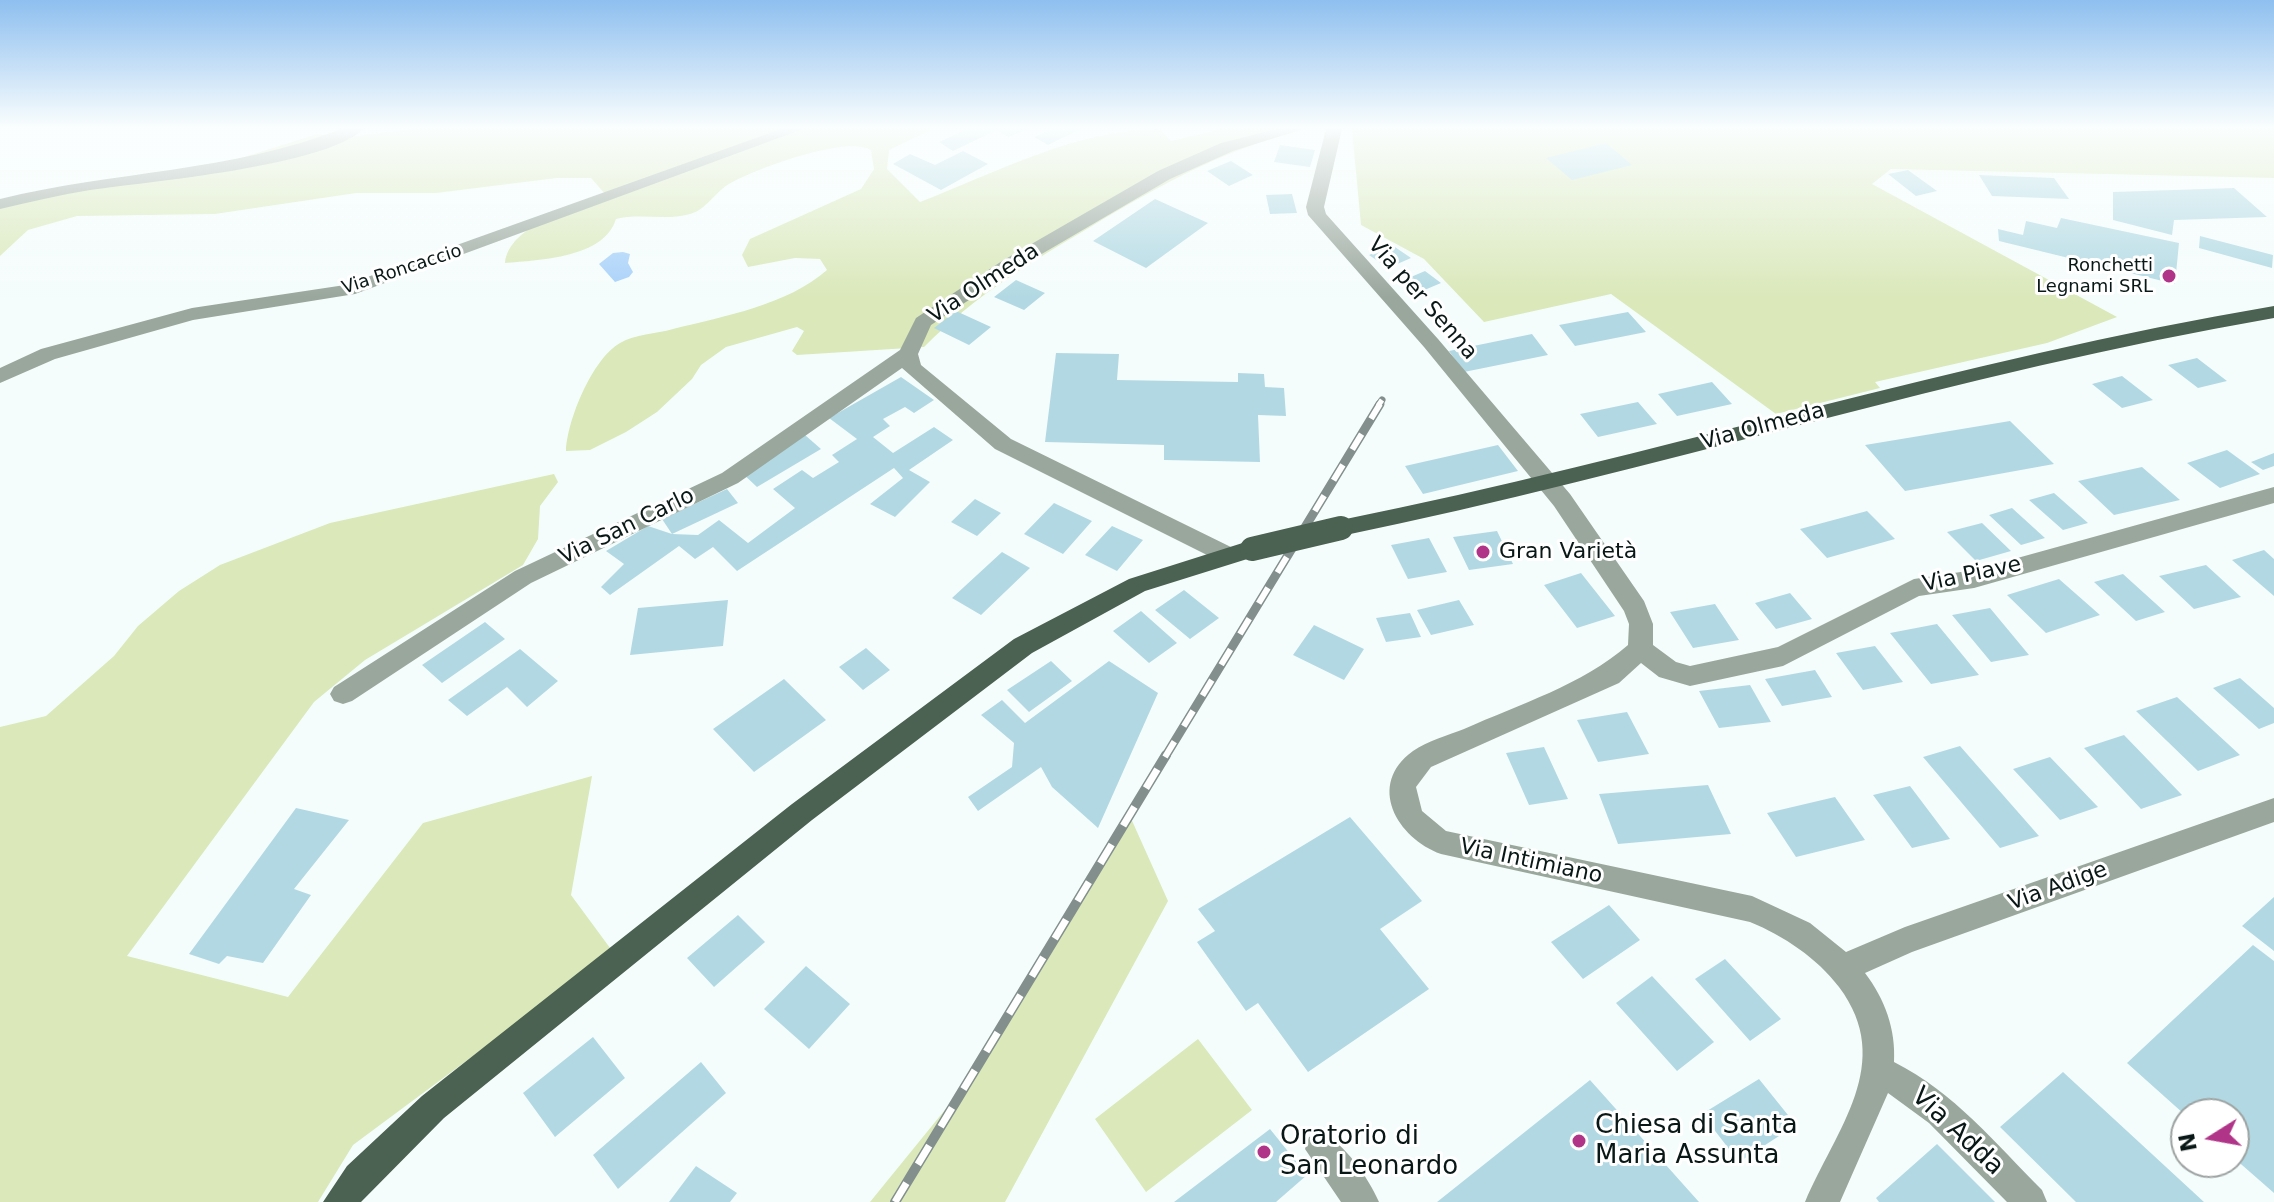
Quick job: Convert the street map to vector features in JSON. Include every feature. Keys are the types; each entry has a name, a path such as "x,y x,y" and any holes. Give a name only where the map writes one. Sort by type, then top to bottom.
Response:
{"main road":[{"name":"Via Olmeda","path":"340,1202 359,1178 433,1107 802,812 1023,646 1137,585 1241,552 1549,484 2034,358 2186,326 2274,312"}],"street":[{"path":"0,204 87,185"},
{"name":"Via Roncaccio","path":"0,376 48,354 192,314 348,290 639,185"},
{"name":"Via Olmeda","path":"908,354 923,322 1147,185"},
{"name":"Via per Senna","path":"1320,185 1315,207 1317,215 1431,343 1549,484"},
{"path":"908,354 912,368 1003,444 1241,552"},
{"name":"Via San Carlo","path":"343,694 523,577 730,478 908,354"},
{"path":"1549,484 1635,608 1641,624 1640,649"},
{"name":"Via Piave","path":"1640,649 1668,670 1690,676 1783,656 1914,588 1974,579 2274,495"},
{"name":"Via Intimiano","path":"1640,649 1610,676 1422,759 1403,784 1402,800 1411,819 1433,837 1458,847 1768,914 1818,943 1843,968 1872,1016 1880,1050 1878,1071 1861,1120 1822,1202"},
{"name":"Via Adige","path":"1843,968 1905,941 2274,810"},
{"name":"Via Adda","path":"1878,1071 1902,1081 1924,1097 2030,1202"},
{"path":"1321,1149 1362,1202"}],"green space":[{"path":"93,185 500,185 436,193 356,193 215,214 77,216 28,230 0,256 0,201"},
{"path":"597,185 728,185 696,212 672,217 616,219 599,242 585,249 552,258 505,263 509,249 531,228 606,195"},
{"path":"864,185 903,185 920,202 962,185 1164,185 1004,281 963,311 924,347 797,355 792,351 804,331 797,327 726,347 701,365 692,379 657,412 590,450 566,451 571,424 583,392 610,351 632,338 734,314 774,301 811,282 827,270 820,259 795,258 748,267 742,255 750,239 861,189"},
{"path":"1357,185 1874,185 2117,317 2047,343 1875,382 1880,388 1776,414 1611,294 1484,322 1424,259 1361,225"},
{"path":"554,474 558,482 540,506 538,539 523,565 365,660 314,702 127,956 288,997 423,823 592,776 571,895 613,952 353,1145 318,1202 0,1202 0,727 46,716 114,656 138,626 179,591 220,565 330,523"},
{"path":"1129,814 1168,901 1005,1202 870,1202 966,1084 1087,876"},
{"path":"1198,1039 1252,1110 1146,1192 1095,1119"}],"water":[{"path":"613,253 630,254 628,263 633,272 629,277 615,282 599,264"}],"building":[{"path":"932,185 950,185 941,190"},
{"path":"1902,185 1929,185 1937,191 1916,196"},
{"path":"1985,185 2059,185 2069,199 1992,196"},
{"path":"2234,188 2267,217 2174,220 2172,235 2113,220 2113,192"},
{"path":"1292,194 1297,213 1270,214 1266,195"},
{"path":"1155,199 1208,223 1146,268 1093,241"},
{"path":"2061,218 2179,243 2175,284 1999,241 1998,229 2023,235 2026,221 2057,228"},
{"path":"2200,236 2273,255 2272,268 2199,248"},
{"path":"1392,245 1411,258 1388,268 1369,255"},
{"path":"1425,271 1441,283 1415,294 1399,282"},
{"path":"1016,280 1045,293 1024,310 994,297"},
{"path":"956,311 991,327 969,345 934,328"},
{"path":"1628,312 1646,332 1575,346 1559,325"},
{"path":"1532,334 1548,355 1464,372 1449,351"},
{"path":"1056,353 1119,354 1117,380 1238,382 1238,373 1264,374 1265,387 1284,388 1286,416 1258,415 1260,462 1164,460 1164,445 1045,442"},
{"path":"2197,358 2227,381 2198,388 2168,365"},
{"path":"2122,376 2153,400 2122,408 2092,384"},
{"path":"901,377 934,400 914,413 905,407 883,419 890,426 873,437 893,453 934,427 953,440 909,470 930,482 895,517 870,504 903,478 894,468 737,571 713,547 695,559 679,546 610,595 601,587 624,564 606,551 648,526 672,534 698,535 719,520 748,543 795,508 773,489 802,470 813,478 839,462 832,455 857,439 829,418"},
{"path":"1712,382 1732,404 1677,416 1658,394"},
{"path":"1638,402 1657,424 1598,437 1580,414"},
{"path":"2010,421 2054,464 1905,491 1865,445"},
{"path":"805,435 821,449 757,487 741,472"},
{"path":"1498,445 1518,471 1423,494 1405,466"},
{"path":"2227,450 2260,474 2220,488 2187,463"},
{"path":"2274,453 2274,466 2263,470 2251,462"},
{"path":"2142,467 2180,500 2114,515 2078,481"},
{"path":"727,489 738,503 672,534 662,519"},
{"path":"2054,493 2088,523 2063,530 2029,500"},
{"path":"975,499 1001,513 977,536 951,522"},
{"path":"1054,503 1092,521 1063,554 1024,534"},
{"path":"2012,508 2045,538 2021,545 1989,515"},
{"path":"1867,511 1895,539 1827,558 1800,529"},
{"path":"1982,523 2011,551 1976,561 1947,532"},
{"path":"1112,526 1143,540 1117,571 1085,555"},
{"path":"1497,531 1513,564 1469,570 1453,537"},
{"path":"1429,538 1447,572 1408,579 1391,545"},
{"path":"2264,550 2274,559 2274,596 2232,560"},
{"path":"1002,552 1030,568 981,615 952,598"},
{"path":"2206,565 2241,597 2194,609 2159,576"},
{"path":"1581,573 1615,616 1577,628 1544,585"},
{"path":"2123,574 2165,612 2136,621 2094,582"},
{"path":"2059,579 2100,615 2046,633 2007,595"},
{"path":"1184,590 1219,618 1190,639 1155,610"},
{"path":"1790,593 1812,619 1776,629 1755,603"},
{"path":"728,600 723,646 630,655 638,608"},
{"path":"1459,600 1474,625 1431,635 1417,610"},
{"path":"1715,604 1739,640 1693,648 1670,612"},
{"path":"1990,608 2029,655 1991,662 1952,615"},
{"path":"1141,611 1177,643 1149,663 1113,631"},
{"path":"1410,613 1421,637 1386,642 1376,618"},
{"path":"485,622 505,639 442,683 422,665"},
{"path":"1937,624 1979,675 1931,684 1890,633"},
{"path":"1314,625 1364,649 1344,680 1293,655"},
{"path":"1875,646 1903,682 1863,690 1836,653"},
{"path":"866,648 890,670 863,690 839,667"},
{"path":"520,649 558,681 527,707 507,687 467,716 448,700"},
{"path":"1051,661 1072,681 1029,712 1007,690"},
{"path":"1109,661 1158,693 1098,828 1052,787 1041,767 978,811 968,797 1012,767 1014,743 981,715 1002,700 1025,723"},
{"path":"1815,670 1832,697 1782,706 1765,679"},
{"path":"2240,678 2274,708 2274,723 2259,729 2213,688"},
{"path":"784,679 826,720 754,772 713,729"},
{"path":"1750,685 1771,722 1719,728 1699,691"},
{"path":"2177,697 2240,755 2198,771 2136,711"},
{"path":"1627,712 1649,754 1598,762 1577,720"},
{"path":"2124,735 2182,795 2141,809 2084,748"},
{"path":"1960,746 2039,836 2000,848 1923,757"},
{"path":"1544,747 1568,799 1529,805 1506,753"},
{"path":"2050,757 2098,807 2060,820 2013,769"},
{"path":"1708,785 1731,834 1618,844 1599,794"},
{"path":"1910,786 1950,839 1912,848 1873,795"},
{"path":"1835,797 1865,840 1796,857 1767,813"},
{"path":"296,808 349,820 294,889 311,895 263,963 227,956 219,964 189,954"},
{"path":"1350,817 1422,901 1380,929 1429,989 1308,1072 1258,1003 1246,1011 1197,942 1215,931 1198,909"},
{"path":"2274,897 2274,951 2242,926"},
{"path":"1609,905 1640,940 1583,979 1551,942"},
{"path":"738,915 765,942 714,987 687,958"},
{"path":"2253,945 2274,961 2274,1193 2250,1172 2250,1098 2170,1098 2170,1101 2127,1063"},
{"path":"1725,959 1781,1019 1750,1041 1695,979"},
{"path":"806,966 850,1004 809,1049 764,1009"},
{"path":"1652,976 1714,1042 1677,1071 1616,1003"},
{"path":"593,1037 625,1078 555,1137 523,1093"},
{"path":"701,1062 726,1093 618,1189 593,1155"},
{"path":"2063,1072 2170,1171 2170,1178 2178,1178 2204,1202 2076,1202 2000,1127"},
{"path":"1759,1079 1796,1125 1739,1162 1702,1114"},
{"name":"Chiesa di Santa Maria Assunta","path":"1590,1080 1699,1202 1437,1202"},
{"name":"Oratorio di San Leonardo","path":"1270,1129 1307,1175 1276,1202 1174,1202"},
{"path":"1937,1144 1995,1202 1879,1202 1876,1198"},
{"path":"696,1166 737,1193 730,1202 669,1202"}],"railway":[{"path":"1378,406 1382,400"},
{"path":"1165,757 1380,404"},
{"path":"895,1202 1166,755"}],"place":[{"name":"Ronchetti Legnami SRL","path":"2169,276"},
{"name":"Gran Varietà","path":"1483,552"},
{"name":"Chiesa di Santa Maria Assunta","path":"1579,1141"},
{"name":"Oratorio di San Leonardo","path":"1264,1152"}]}
